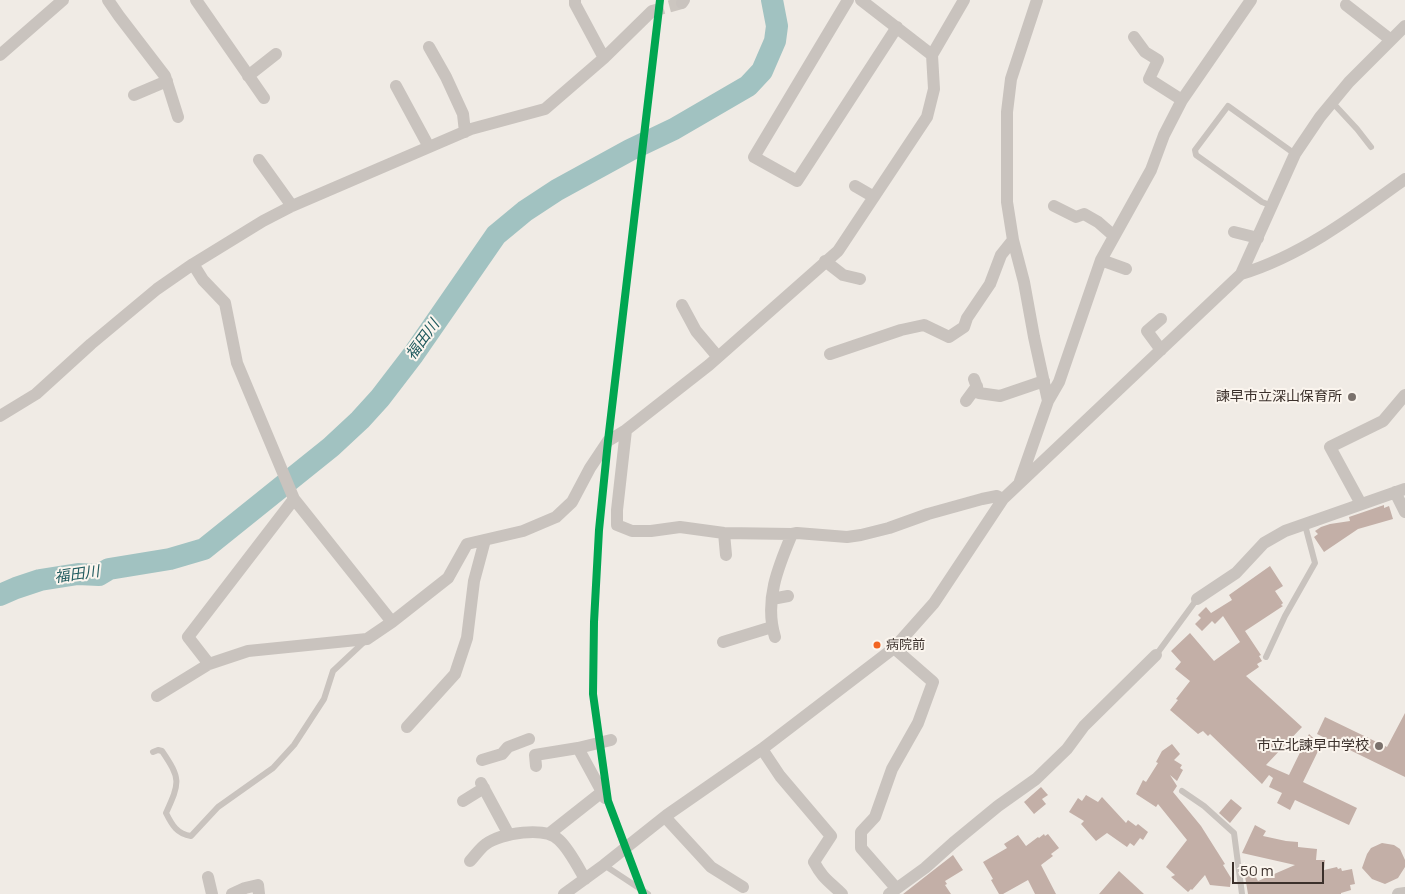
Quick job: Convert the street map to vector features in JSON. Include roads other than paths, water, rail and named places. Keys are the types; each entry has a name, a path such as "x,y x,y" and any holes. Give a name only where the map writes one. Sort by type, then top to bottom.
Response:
{"street":[{"path":"0,56 63,0"},
{"path":"108,0 165,76 178,117"},
{"path":"196,0 264,98"},
{"path":"848,0 754,157 797,181 896,27"},
{"path":"861,0 876,5 896,27 932,55"},
{"path":"157,696 209,664 248,651 367,638 392,622 448,578 467,544 523,531 556,517 572,502 590,468 608,441 626,430 718,357 838,250 928,117 934,89 932,55 964,0"},
{"path":"1038,0 1010,79 1007,112 1006,202 1048,401"},
{"path":"1019,483 1048,401 1060,382 1101,260 1151,170 1164,135 1182,100 1251,0"},
{"path":"571,1 604,58"},
{"path":"1346,5 1391,40"},
{"path":"1,416 36,394 91,344 157,289 193,264 292,206 465,132 545,109 604,58 652,11"},
{"path":"564,894 665,817 762,749 894,648 934,603 1003,499 1241,274 1295,154 1332,102 1349,82 1405,26"},
{"path":"1134,37 1145,52 1158,60 1149,79 1182,100"},
{"path":"429,48 446,77 463,114 465,132"},
{"path":"248,76 276,54"},
{"path":"134,95 167,82"},
{"path":"396,86 429,147"},
{"path":"259,160 292,206"},
{"path":"1241,274 1258,269 1338,228 1405,179"},
{"path":"855,186 874,197"},
{"path":"1054,206 1076,217 1084,214 1098,222 1114,236"},
{"path":"1234,232 1258,238"},
{"path":"830,354 901,330 924,325 949,337 964,327 967,318 990,284 1001,255 1013,240"},
{"path":"1101,260 1126,269"},
{"path":"825,261 843,276 860,280"},
{"path":"193,264 203,280 225,304 236,363 282,467 294,499 392,622"},
{"path":"682,305 696,331 718,357"},
{"path":"1161,318 1147,331 1161,350"},
{"path":"966,401 975,383 979,393 1000,396 1044,381"},
{"path":"1361,504 1330,447 1383,421 1405,395"},
{"path":"626,430 617,510 618,525 632,531 651,532 680,527 724,534 805,533 847,537 889,528 928,514 982,499 997,496 1003,499"},
{"path":"1197,599 1236,573 1264,543 1285,531 1400,491 1405,512"},
{"path":"209,664 188,637 294,499"},
{"path":"724,534 726,555"},
{"path":"723,642 773,632 770,622 772,600 780,562 792,534"},
{"path":"407,727 455,674 467,638 474,581 485,540"},
{"path":"772,600 788,596"},
{"path":"894,648 933,682 918,723 892,769 875,817 861,832 861,848 892,891 925,868 983,818 1036,779 1067,748 1084,726 1156,655"},
{"path":"482,760 502,754 508,747 528,737 536,761 611,740"},
{"path":"550,834 604,795 578,748"},
{"path":"762,749 780,776 832,836 814,862 828,883 842,894"},
{"path":"463,801 483,786 509,835"},
{"path":"665,817 711,867 743,887"},
{"path":"470,861 486,844 509,835 534,832 550,834 560,840 585,879"},
{"path":"208,878 212,894"},
{"path":"235,893 258,885 259,894"},
{"path":"1398,894 1405,893"}],"lane":[{"path":"1332,102 1357,129 1370,147"},
{"path":"1272,206 1262,202 1196,155 1195,150 1228,106 1295,154"},
{"path":"1266,657 1285,616 1315,563 1305,525"},
{"path":"1156,655 1197,599"},
{"path":"153,752 162,751 178,779 177,790 166,813 169,820 181,834 191,836 218,807 273,768 294,745 324,699 333,671 367,638"},
{"path":"1182,791 1204,806 1234,833 1242,894"},
{"path":"604,865 648,894"}],"waterway":[{"name":"福田川","path":"0,595 40,580 78,574 99,575 109,569 170,559 204,549 331,447 360,420 380,398 413,355 496,235 525,211 557,190 630,150 674,129 748,86 762,71 775,41 777,26 772,0"}],"tunnel":[{"path":"652,11 682,3"}],"place":[{"name":"諫早市立深山保育所","path":"1352,397"},
{"name":"病院前","path":"877,645"},
{"name":"市立北諫早中学校","path":"1379,746"}]}
